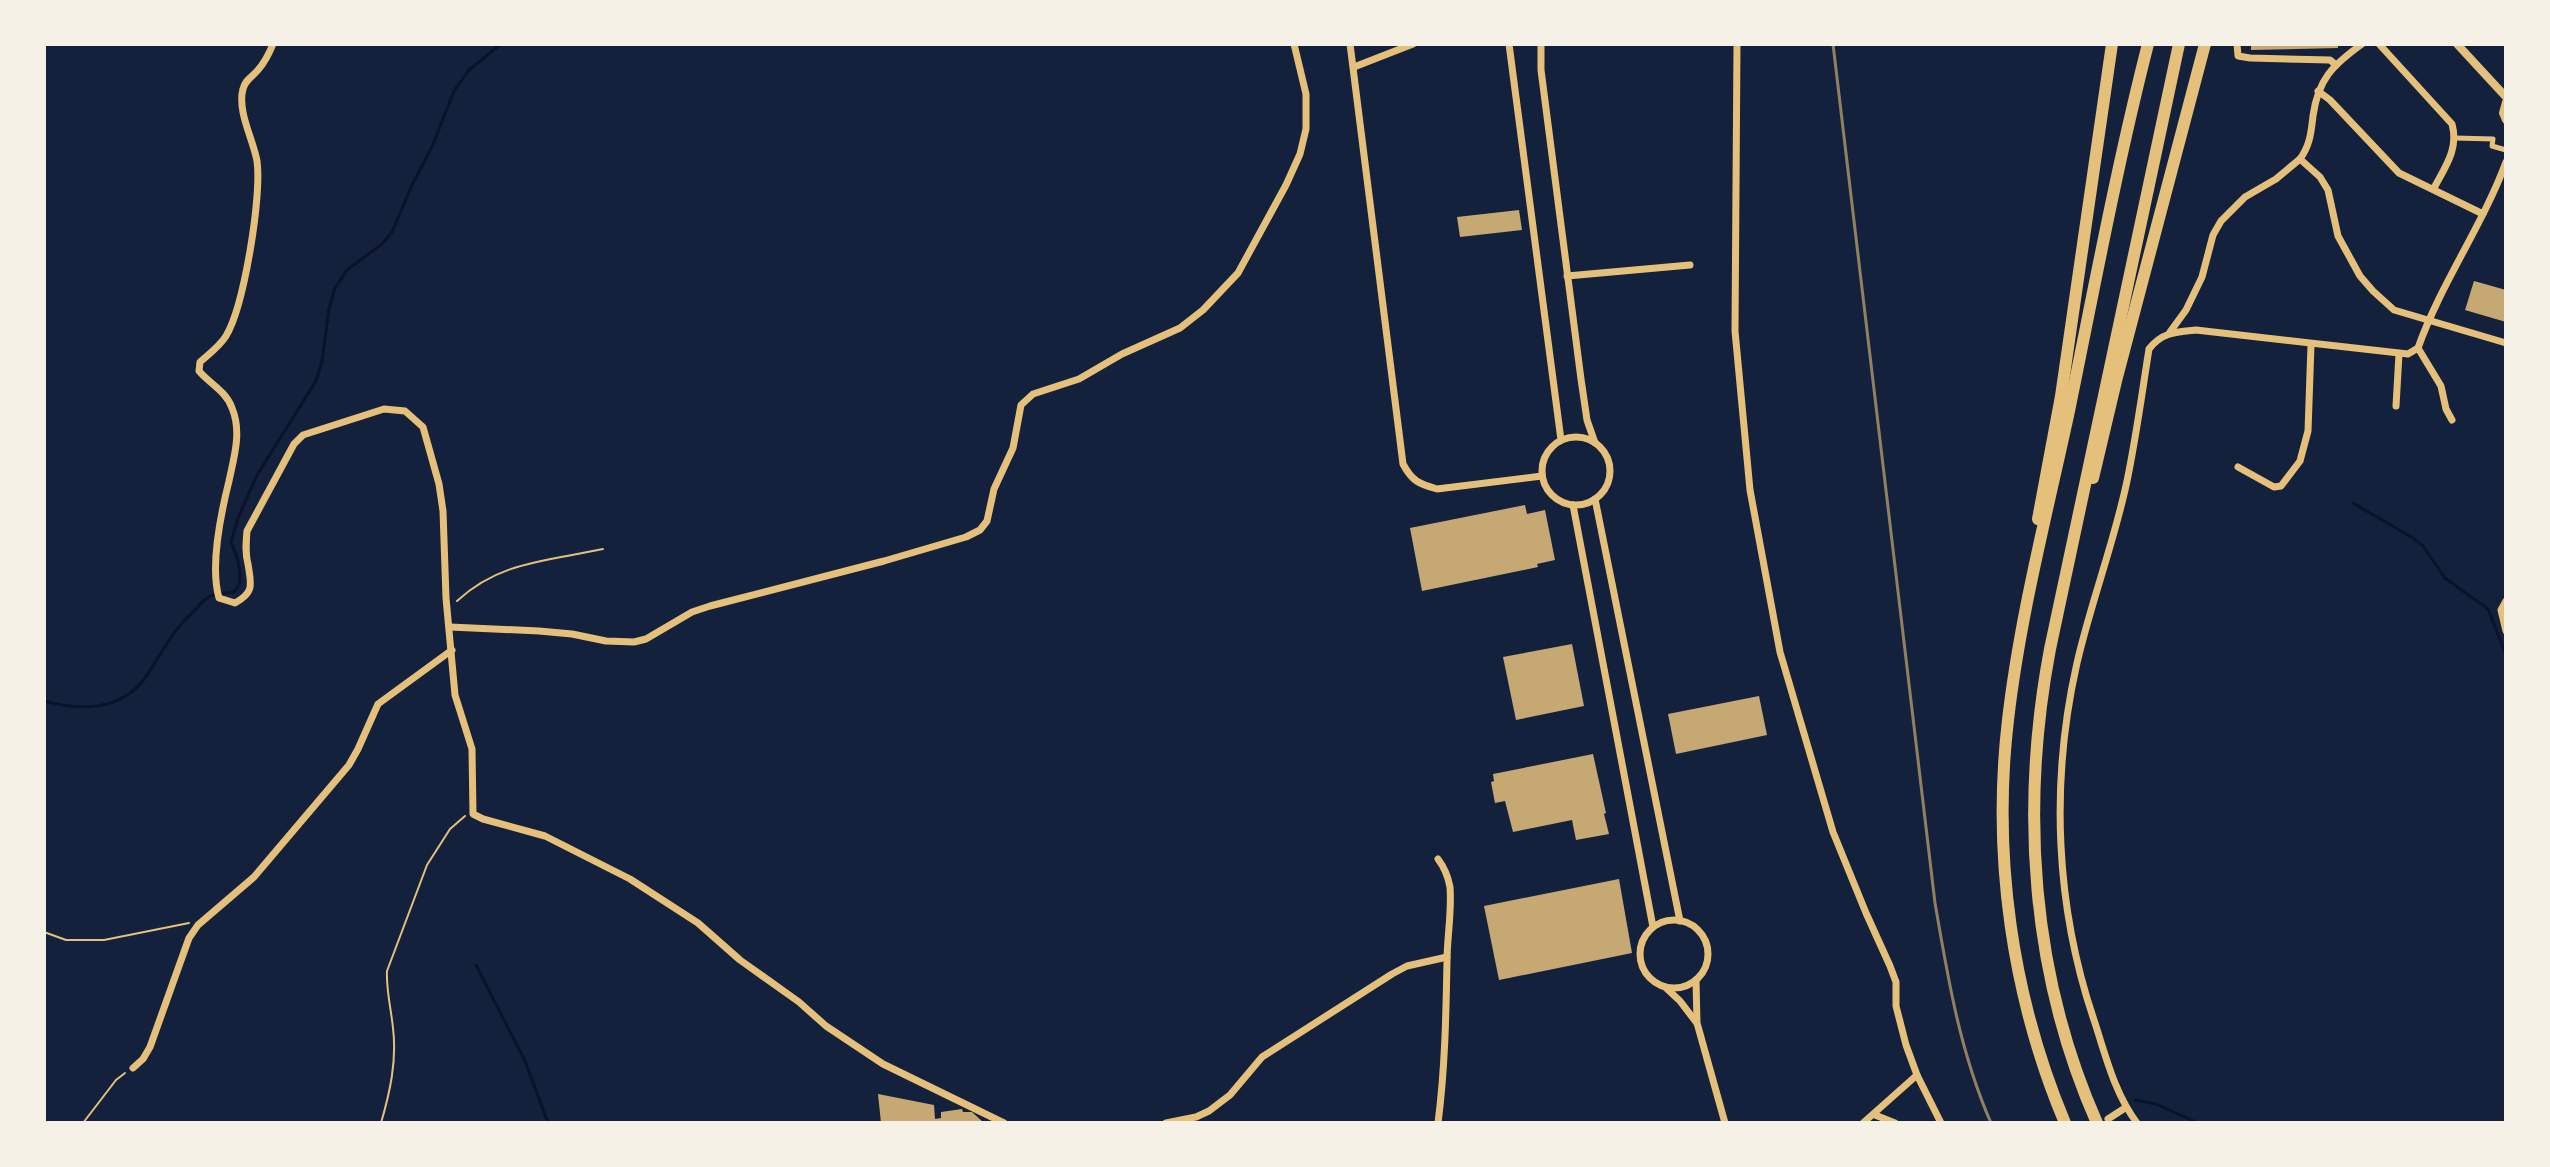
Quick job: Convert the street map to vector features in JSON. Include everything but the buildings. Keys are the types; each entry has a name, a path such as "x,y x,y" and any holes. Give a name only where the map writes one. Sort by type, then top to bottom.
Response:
{"highway":[{"path":"2008,718 2006,694 2061,396 2112,44"},
{"path":"2065,1123 2034,1036 2011,927 2004,866 2003,810 2008,718 2037,560 2148,44"},
{"path":"2100,1120 2073,1059 2054,991 2039,904 2034,847 2035,760 2041,703 2068,562 2179,44"},
{"path":"2068,562 2091,489 2128,334 2205,44"}],"street":[{"path":"273,44 268,56 246,80 242,91 258,178 244,282 224,340 200,362 199,371 225,396 236,419 235,457 218,542 218,594 235,603 246,597 252,586 245,546 247,531 294,444 303,435 368,413 394,408 405,411 423,427 439,484 455,695 472,749 473,814 545,836 630,879 698,923 740,960 799,1002 826,1026 883,1064 1004,1123"},
{"path":"450,627 539,631 634,642 646,639 685,615 710,606 884,561 980,530 987,521 994,489 1013,448 1021,405 1033,394 1079,379 1122,354 1180,328 1203,310 1238,273 1300,154 1306,129 1306,94 1294,44"},
{"path":"1350,44 1403,464 1411,479 1437,489 1542,476"},
{"path":"1354,67 1413,44"},
{"path":"1509,44 1561,440"},
{"path":"1541,44 1541,70 1587,420 1609,468 1606,485 1595,499 1585,504 1573,505 1552,496 1542,476 1546,455 1561,440 1577,437 1595,443"},
{"path":"1737,44 1734,321 1750,490 1786,679 1833,832 1896,982 1896,1006 1906,1045 1941,1123"},
{"path":"2237,44 2238,56 2330,60 2336,65"},
{"path":"2137,1123 2125,1108 2086,998 2070,935 2061,859 2059,785 2077,663 2127,482 2149,349 2156,340 2170,332 2186,310 2202,277 2213,235 2221,221 2245,197 2276,179 2300,159 2311,138 2318,91 2327,74 2362,44"},
{"path":"2379,44 2449,120 2455,138 2452,155 2434,188"},
{"path":"2457,44 2506,100 2503,113 2506,120"},
{"path":"2318,91 2399,173 2483,214"},
{"path":"2455,138 2493,139 2492,146 2506,150"},
{"path":"2300,159 2320,177 2328,190 2338,236 2366,284 2394,310 2506,343"},
{"path":"2170,332 2222,332 2311,345 2363,347 2408,354 2418,348 2428,320 2506,162"},
{"path":"1567,276 1690,265"},
{"path":"2238,467 2274,487 2281,486 2300,461 2308,431 2311,345"},
{"path":"2418,348 2441,386 2452,420"},
{"path":"2396,406 2399,354"},
{"path":"1595,499 1680,921"},
{"path":"1573,505 1653,927"},
{"path":"2506,601 2501,610 2506,631"},
{"path":"133,1068 150,1047 189,938 198,925 254,877 349,765 378,704 452,650"},
{"path":"1438,859 1449,884 1450,912 1438,1123"},
{"path":"1696,980 1676,988 1655,983 1642,966 1641,944 1653,927 1662,922 1680,921 1690,924 1705,940 1707,962 1696,980 1697,1023 1725,1123"},
{"path":"1166,1123 1209,1111 1230,1095 1262,1057 1392,974 1407,966 1447,957"},
{"path":"1665,987 1697,1023"},
{"path":"1863,1123 1917,1075"},
{"path":"2100,1120 2125,1108"},
{"path":"1875,1115 1895,1123"}],"path":[{"path":"448,610 489,576 512,567 603,549"},
{"path":"381,1123 392,1084 394,1062 387,971 427,865 450,829 469,813 473,814"},
{"path":"44,932 66,940 92,941 126,937 185,922 198,925"},
{"path":"83,1123 116,1080 133,1068"}],"waterway":[{"path":"44,701 85,707 99,706 124,697 145,678 178,628 203,601 212,595 234,592 239,585 238,560 231,542 238,518 257,475 316,381 335,288 347,270 382,244 392,232 432,147 454,91 469,70 501,44"},
{"path":"2353,503 2413,538 2423,546 2445,578 2488,609 2506,655"},
{"path":"476,965 525,1061 548,1123"},
{"path":"2135,1100 2156,1104 2198,1123"}],"railway":[{"path":"1833,44 1935,903 1963,1042 1991,1123"}]}
